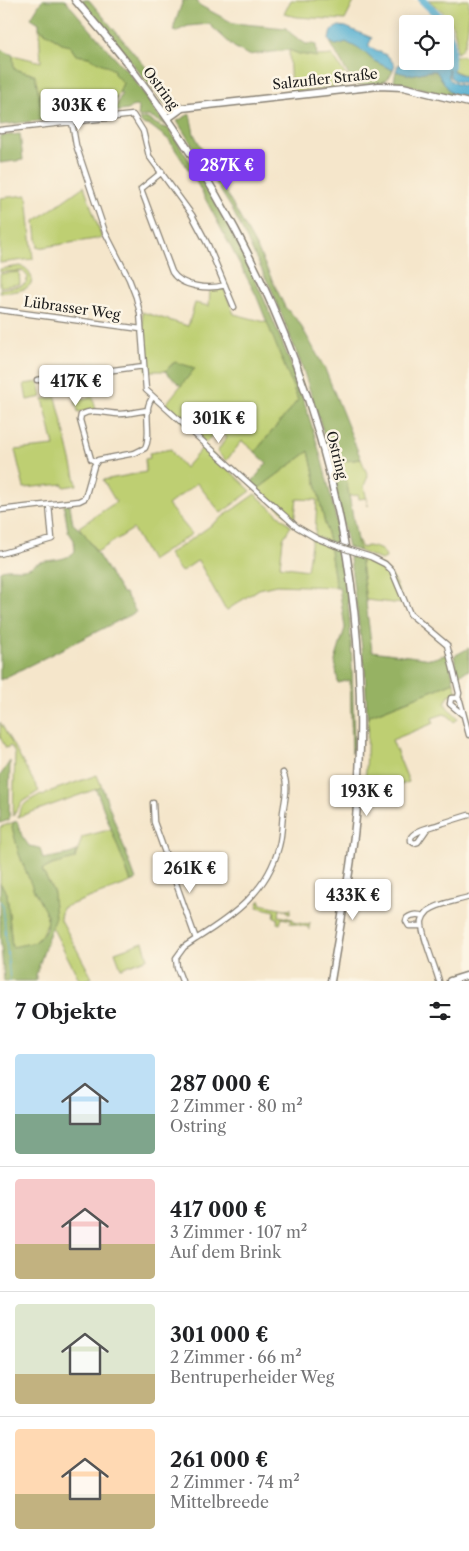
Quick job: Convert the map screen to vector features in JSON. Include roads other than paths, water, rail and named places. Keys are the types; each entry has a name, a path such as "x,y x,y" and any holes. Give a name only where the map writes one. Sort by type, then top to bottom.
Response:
{"main road":[{"name":"Ostring","path":"74,0 128,65 166,115 229,216 258,271 279,319 309,399 328,467 347,560 357,640 360,684 360,748 355,838 346,901 330,981"},
{"name":"Salzufler Straße","path":"166,115 182,108 385,86 419,91 469,103"},
{"path":"450,981 469,975"}],"street":[{"path":"0,130 134,115 143,131 149,156 196,223 214,258 234,307"},
{"path":"72,122 76,145 103,226 135,294 140,313 145,388 297,527 316,538 371,557 385,564 392,571 406,607 413,618 442,638 447,645 459,693 458,698 469,735"},
{"path":"162,172 141,189 172,272 177,280 188,285 219,286 225,284"},
{"name":"Lübrasser Weg","path":"0,310 141,329"},
{"path":"37,380 144,366"},
{"path":"0,510 78,501 85,498 96,462 101,459 135,453 144,448 147,442 149,402 153,397"},
{"path":"96,462 91,459 80,420 81,415 100,411 120,414 148,410"},
{"path":"0,554 51,541 53,538 49,505"},
{"path":"458,698 451,698 450,704 463,715"},
{"path":"182,981 177,968 176,958 184,947 244,906 268,875 280,842 286,784 283,773"},
{"path":"152,803 154,822 196,939"},
{"path":"427,828 469,815"},
{"path":"440,981 422,926 424,916 431,909 469,897"},
{"path":"422,926 409,926 406,921 407,918 417,914 424,916"}],"water":[{"path":"339,26 372,38 368,46 388,56 395,65 393,70 374,61 363,51 346,42 336,45 330,42 331,30"},
{"path":"398,65 399,70 448,70 448,75 451,81 469,87 469,97 451,93 436,71 405,74 396,71"},
{"path":"450,70 453,70 469,78 469,84 455,81 450,77"}],"waterway":[{"path":"422,0 438,15"},
{"path":"0,900 3,906 10,981"}]}
